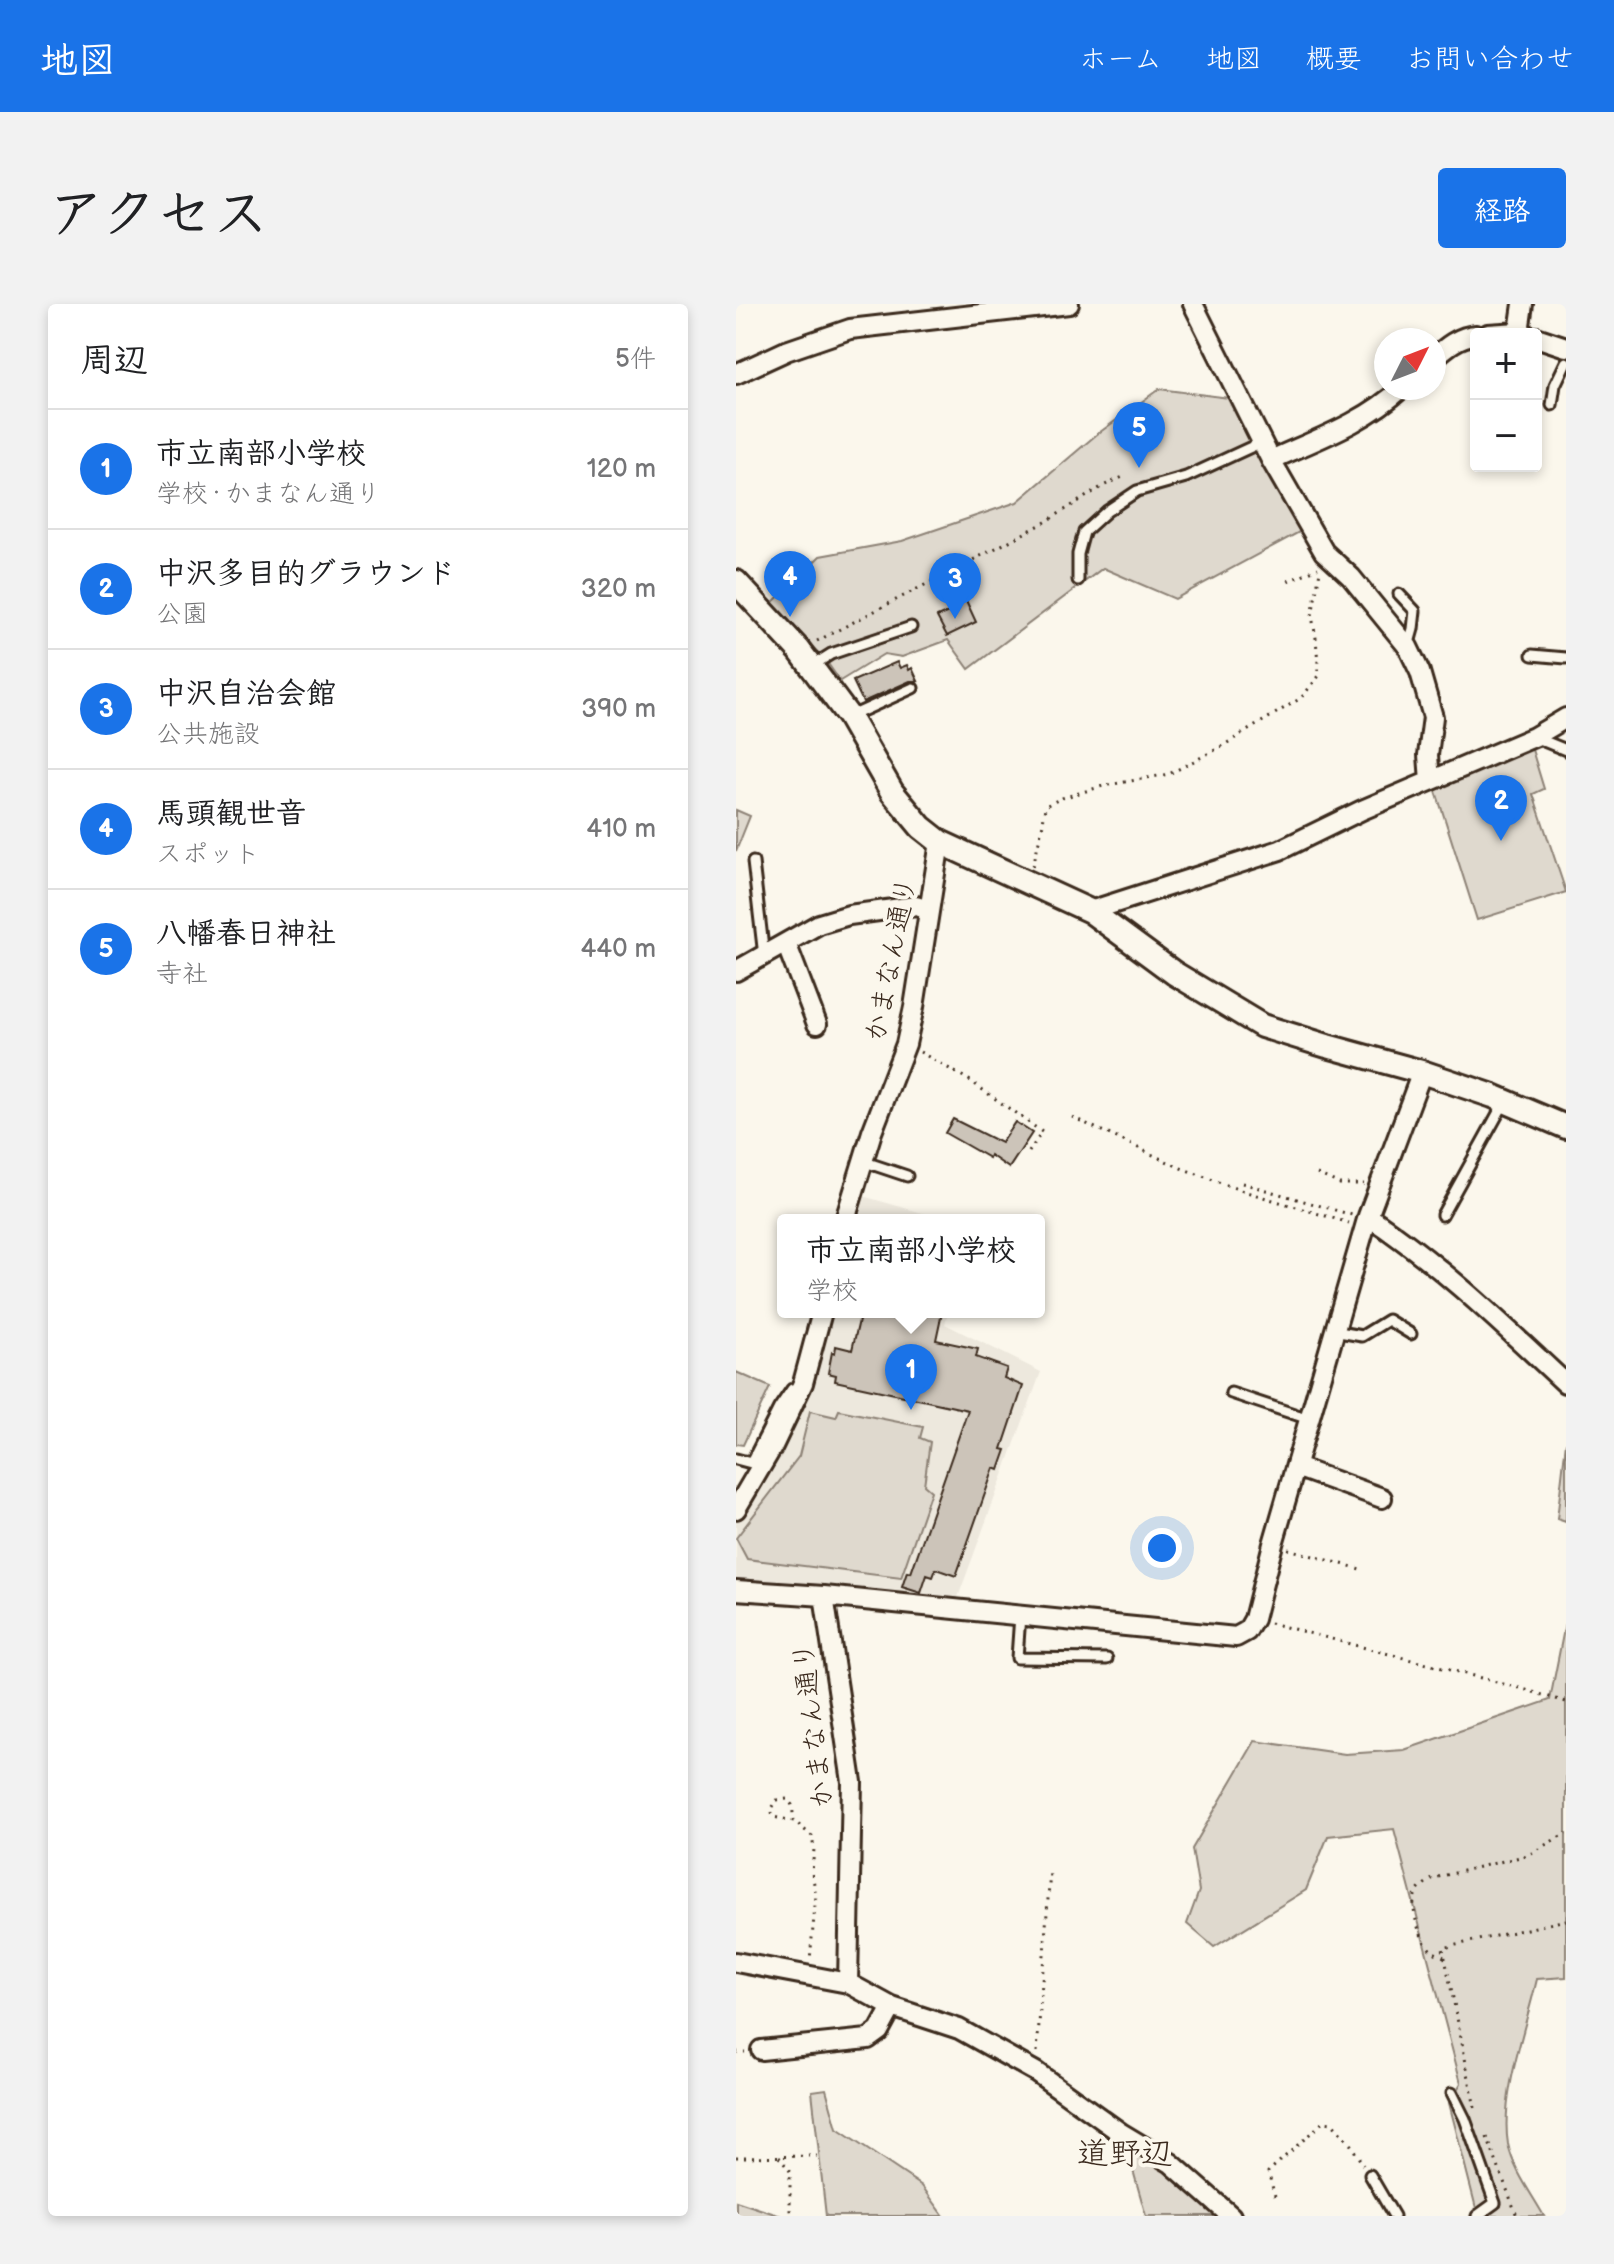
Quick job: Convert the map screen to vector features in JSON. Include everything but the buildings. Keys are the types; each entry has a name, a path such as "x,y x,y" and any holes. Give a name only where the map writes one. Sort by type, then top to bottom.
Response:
{"street":[{"path":"736,374 786,351 850,329 1005,308 1069,304"},
{"path":"1193,304 1271,460 1324,552 1351,577 1408,647 1420,672 1433,717 1428,755 1430,781"},
{"path":"1523,304 1526,328"},
{"path":"1446,347 1470,336"},
{"path":"1542,339 1566,347"},
{"path":"1271,460 1357,422 1389,400"},
{"path":"736,582 805,658 849,717 892,792 921,827 940,842 1090,911 1174,973 1262,1026 1422,1072 1505,1101 1566,1127"},
{"path":"1090,911 1280,850 1362,810 1534,737 1566,718"},
{"name":"かまなん通り","path":"847,1214 862,1161 906,1044 940,842"},
{"path":"736,971 819,924 849,915 916,906 929,910"},
{"path":"786,943 817,1024"},
{"path":"736,1590 1236,1637 1247,1631 1254,1619 1333,1331 1367,1221 1422,1072"},
{"path":"1367,1221 1419,1253 1565,1383"},
{"path":"736,1509 773,1446 803,1383 820,1318"},
{"path":"1296,1467 1382,1498"},
{"name":"かまなん通り","path":"824,1596 852,1782 848,1983"},
{"path":"736,1962 848,1983 892,2007 959,2029 1036,2072 1121,2133 1171,2163 1231,2216"},
{"path":"761,2050 868,2039 879,2031 892,2007"}],"lane":[{"path":"1552,405 1555,385 1566,362"},
{"path":"1078,580 1078,554 1084,532 1107,511 1137,491 1186,477 1262,442"},
{"path":"1399,594 1415,611 1408,647"},
{"path":"1415,611 1425,608"},
{"path":"805,658 831,654 911,627"},
{"path":"1532,655 1566,658"},
{"path":"849,717 913,688"},
{"path":"1534,737 1566,750"},
{"path":"753,862 764,956"},
{"path":"1442,1215 1505,1101"},
{"path":"862,1161 907,1176"},
{"path":"1333,1331 1362,1336 1388,1320 1411,1334"},
{"path":"736,1459 751,1463 779,1408 792,1389 803,1383"},
{"path":"1231,1393 1309,1419"},
{"path":"1020,1615 1017,1658 1107,1659"},
{"path":"1452,2093 1465,2119 1495,2203 1477,2216"},
{"path":"1370,2175 1394,2216"}],"path":[{"path":"805,658 1125,476"},
{"path":"1027,883 1040,838 1045,806 1103,786 1169,774 1219,748 1301,698 1319,676 1312,616 1321,566 1288,581"},
{"path":"906,1044 969,1080 1042,1132 1027,1155"},
{"path":"1072,1117 1153,1155 1240,1190 1367,1221"},
{"path":"1317,1174 1340,1184 1380,1185"},
{"path":"1242,1183 1367,1221"},
{"path":"1273,1544 1360,1569"},
{"path":"1254,1619 1566,1702"},
{"path":"794,1821 792,1805 787,1799 777,1800 771,1810 773,1817 794,1821 812,1836 812,1873 816,1895 808,1975"},
{"path":"1445,1957 1432,1952 1422,1939 1415,1914 1415,1896 1424,1885 1434,1878 1528,1855 1566,1833"},
{"path":"1036,2072 1050,1871"},
{"path":"1475,2109 1443,1948 1566,1920"},
{"path":"1275,2196 1268,2172 1323,2122 1332,2123 1370,2175"},
{"path":"1486,2135 1517,2216"},
{"path":"736,2157 817,2156"},
{"path":"779,2157 790,2171 790,2216"}],"shaded area":[{"path":"1159,389 1229,398 1303,530 1175,599 1103,568 969,669 948,640 902,657 884,654 840,681 824,658 769,606 820,556 902,541 1017,502 1096,435"},
{"path":"1530,743 1544,789 1533,794 1566,892 1477,920 1434,785"},
{"path":"736,810 750,816 736,851"},
{"path":"859,1195 926,1214 854,1214"},
{"path":"828,1318 946,1318 945,1324 1041,1372 957,1600 736,1580 736,1519 781,1449"},
{"path":"736,1372 770,1387 743,1445 736,1444"},
{"path":"839,1410 923,1427 920,1438 930,1442 924,1485 931,1491 901,1578 747,1559 736,1538 799,1456 810,1411 836,1417"},
{"path":"1566,1442 1566,1522 1557,1519"},
{"path":"1566,1619 1566,1977 1537,1979 1515,2062 1506,2125 1514,2163 1544,2216 1478,2216 1449,2103 1461,2083 1394,1829 1328,1836 1306,1890 1214,1947 1187,1924 1199,1891 1192,1849 1255,1741 1345,1754 1404,1750 1550,1700"},
{"path":"826,2089 837,2129 922,2186 944,2216 826,2216 812,2091"},
{"path":"1125,2142 1170,2167 1228,2216 1146,2216"},
{"path":"736,2201 781,2216 736,2216"}],"place":[{"name":"八幡春日神社","path":"1139,468"},
{"name":"馬頭観世音","path":"790,617"},
{"name":"中沢自治会館","path":"955,619"},
{"name":"中沢多目的グラウンド","path":"1501,841"},
{"name":"市立南部小学校","path":"911,1410"}],"district":[{"name":"道野辺","path":"1125,2153"}]}
